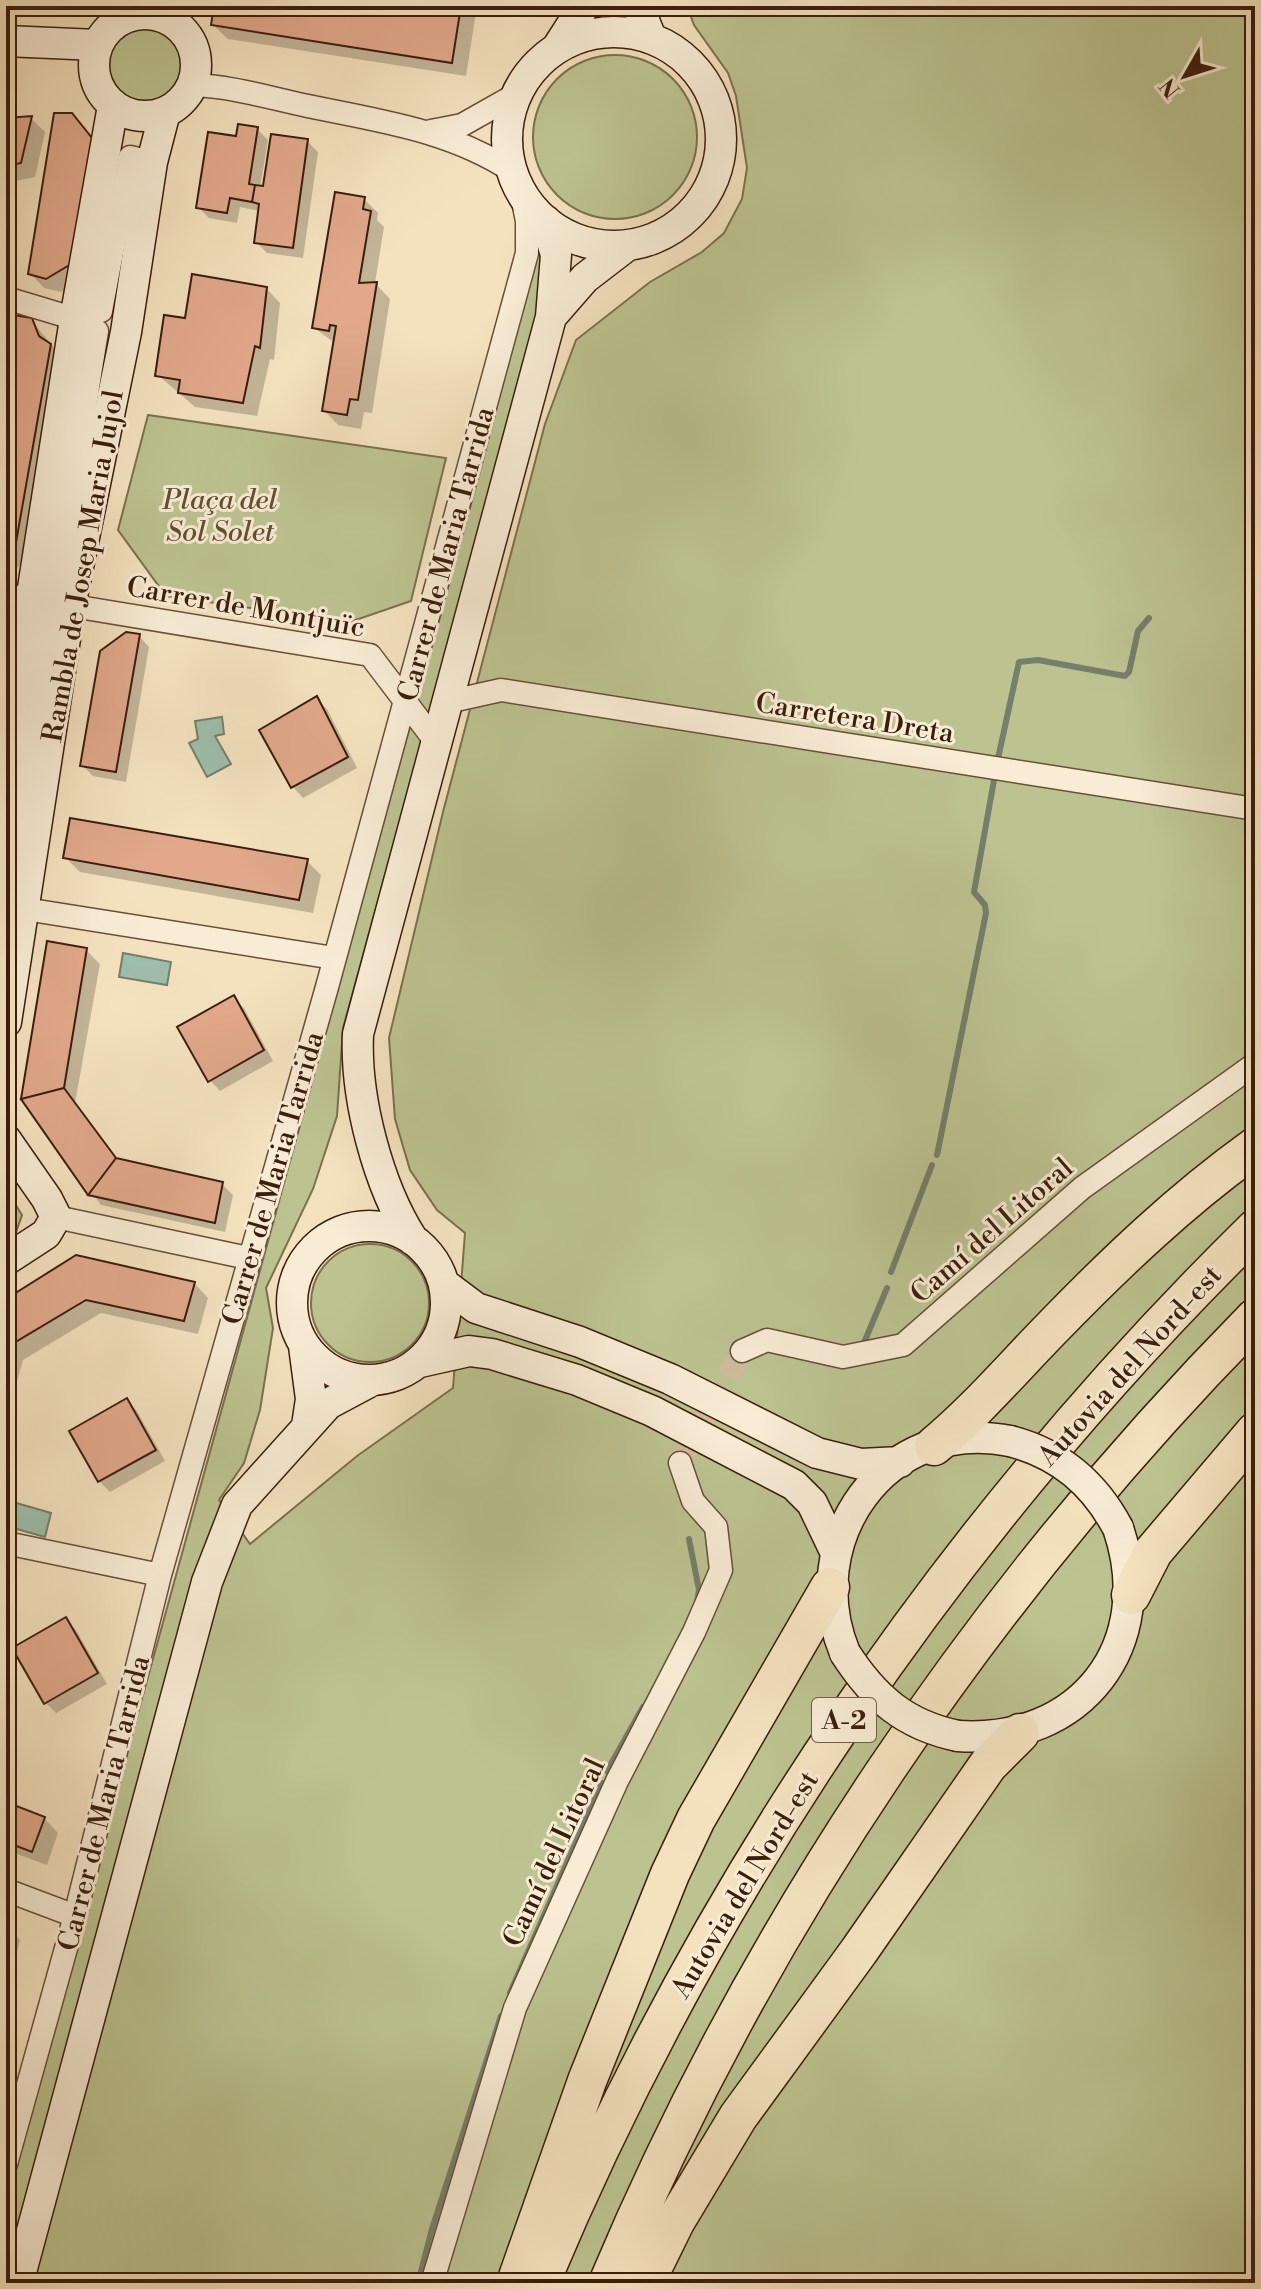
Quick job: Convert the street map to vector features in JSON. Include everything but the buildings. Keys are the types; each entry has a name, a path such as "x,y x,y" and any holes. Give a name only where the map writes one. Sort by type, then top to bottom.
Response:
{"highway":[{"path":"934,1446 985,1401 1106,1273 1203,1187 1255,1147"},
{"name":"Autovia del Nord-est","path":"540,2283 572,2208 669,2007 738,1883 848,1714 980,1534 1040,1461 1202,1282 1255,1229"},
{"name":"A-2","path":"608,2283 683,2117 738,2011 872,1792 956,1671 1026,1579 1110,1476 1255,1318"},
{"path":"1131,1595 1153,1552 1255,1432"},
{"path":"516,2283 587,2081 663,1887 696,1819 833,1569"},
{"path":"645,2283 675,2222 738,2117 859,1951 988,1765 1020,1733"}],"main road":[{"path":"557,48 584,6"},
{"path":"638,6 651,38"},
{"path":"116,13 155,15 181,29 195,56 192,85 179,103 165,112 138,116 113,106 101,92 96,60 116,13"},
{"path":"551,317 585,278 628,245 665,233 696,207 715,174 720,149 717,111 701,77 684,58 651,38 603,32 574,39 557,48 533,68 517,94 507,132 517,181 546,221 580,240 628,245"},
{"path":"6,41 42,45 96,60"},
{"name":"Rambla de Josep Maria Jujol","path":"6,1022 43,602 100,323 113,106"},
{"name":"Rambla de Josep Maria Jujol","path":"6,761 43,602 100,323 165,112"},
{"name":"Carrer de Maria Tarrida","path":"413,1240 395,1212 378,1162 357,1054 358,1034 551,317 556,255 546,221"},
{"path":"6,1140 56,1217 46,1234 6,1260"},
{"name":"Carrer de Maria Tarrida","path":"341,1231 364,1203 378,1162"},
{"path":"307,1426 311,1399 304,1346 292,1310 296,1276 311,1251 341,1231 378,1226 413,1240 433,1259 444,1284 446,1305 443,1326 434,1346 420,1362"},
{"path":"444,1284 476,1308 580,1342 670,1379 834,1460 861,1464 900,1462"},
{"path":"304,1346 334,1372 373,1380 398,1375 420,1362 447,1353 492,1354 577,1380 652,1411 794,1485 812,1503 833,1569"},
{"name":"Carrer de Maria Tarrida","path":"18,2283 219,1546 237,1505 307,1426 336,1398 373,1380"},
{"path":"981,1437 1010,1441 1041,1451 1069,1467 1092,1488 1118,1528 1128,1559 1131,1595 1125,1628 1105,1672 1069,1708 1020,1733 995,1737 958,1736 912,1722 866,1685 845,1653 831,1608 833,1569 856,1504 900,1462 934,1446 981,1437"}],"street":[{"path":"192,85 227,89 431,131 487,154 517,181"},
{"path":"431,131 462,125 517,94"},
{"name":"Rambla de Josep Maria Jujol","path":"100,323 129,156"},
{"name":"Carrer de Maria Tarrida","path":"6,2164 75,1916 160,1575 406,701 527,253 517,181"},
{"path":"6,298 100,323"},
{"name":"Rambla de Josep Maria Jujol","path":"6,877 43,602"},
{"name":"Carrer de Montjuïc","path":"43,602 370,655 436,742"},
{"name":"Carretera Dreta","path":"447,702 501,690 1255,809"},
{"path":"15,907 334,958"},
{"name":"Camí del Litoral","path":"742,1351 767,1340 843,1357 903,1345 1082,1188 1255,1064"},
{"path":"56,1217 248,1258"},
{"name":"Camí del Litoral","path":"432,2283 515,2008 617,1781 694,1632 721,1570 716,1527 693,1501 680,1463"},
{"path":"6,1543 160,1575"},
{"path":"6,1890 75,1916"}],"green space":[{"path":"687,6 1255,6 1255,2283 6,2283 6,2196 484,457 536,246 548,267 522,377 343,1028 337,1116 313,1189 266,1288 273,1328 260,1410 244,1463 219,1500 250,1544 357,1456 453,1388 465,1233 437,1210 410,1170 395,1119 389,1038 443,812 545,424 576,340 650,282 702,252 724,233 742,199 747,168 736,96 728,73 694,25"},
{"path":"144,24 160,27 173,36 182,49 185,65 182,81 173,94 160,103 144,106 128,103 115,94 106,81 103,65 106,49 115,36 128,27"},
{"path":"615,55 646,61 673,79 691,106 697,137 691,168 673,195 646,213 615,219 584,213 557,195 539,168 533,137 539,106 557,79 584,61"},
{"name":"Plaça del Sol Solet","path":"148,415 446,458 411,601 350,622 166,596 118,530"},
{"path":"6,1189 22,1215 16,1232 6,1239"},
{"path":"370,1244 393,1248 412,1261 425,1280 429,1303 425,1326 412,1345 393,1358 370,1362 347,1358 328,1345 315,1326 311,1303 315,1280 328,1261 347,1248"}],"shaded area":[{"path":"222,717 224,734 215,736 231,764 207,777 189,743 198,739 195,721"},
{"path":"123,953 171,962 167,985 119,977"},
{"path":"6,1500 51,1513 45,1537 6,1526"}],"waterway":[{"path":"997,763 1019,662 1038,660 1125,676 1129,672 1138,631 1149,618"},
{"path":"937,1155 986,913 985,905 974,892 994,780"},
{"path":"891,1272 932,1165"},
{"path":"863,1345 887,1288"},
{"path":"689,1539 699,1590 697,1602"},
{"path":"607,1771 643,1707"},
{"path":"510,1993 602,1783"},
{"path":"418,2283 432,2229 501,2016"}],"tunnel":[{"path":"680,1463 742,1351"}]}
